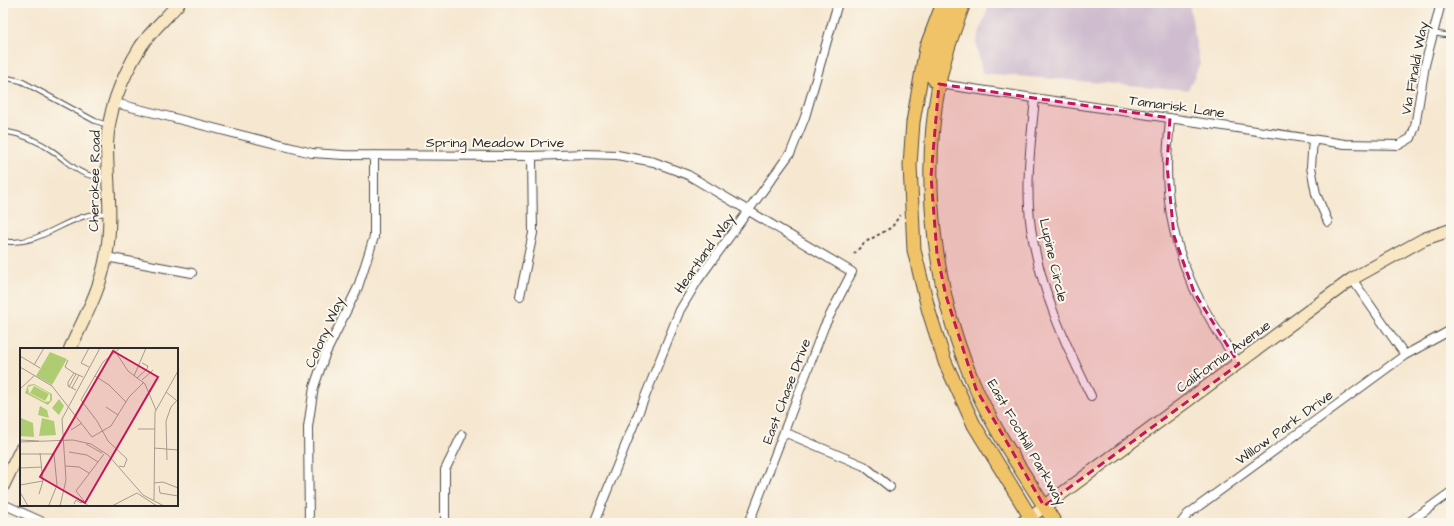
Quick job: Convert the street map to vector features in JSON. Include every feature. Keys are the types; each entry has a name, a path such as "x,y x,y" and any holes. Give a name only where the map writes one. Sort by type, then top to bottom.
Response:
{"main road":[{"name":"Cherokee Road","path":"70,348 99,289 106,257 110,213 107,144 115,103 126,75 142,45 179,3"},
{"path":"943,3 926,48 913,122 910,165 914,250 929,312 945,362 974,425 1029,521"},
{"path":"939,84 933,78 933,72 936,54 951,3"},
{"name":"East Foothill Parkway","path":"964,3 948,45 939,84 934,130 931,176 932,215 937,254 955,332 976,389 991,419 1055,523"},
{"name":"California Avenue","path":"1029,521 1044,506 1164,417 1239,364 1352,279 1424,239 1451,230"},
{"path":"3,486 20,451"}],"street":[{"name":"Heartland Way","path":"594,523 680,310 698,280 791,152 806,117 838,3"},
{"name":"Via Finaldi Way","path":"1411,138 1416,127 1424,65 1441,3"},
{"name":"Tamarisk Lane","path":"939,84 1345,144 1399,145 1411,138"},
{"name":"Lupine Circle","path":"1035,98 1028,168 1031,228 1045,292 1064,342 1091,396"},
{"name":"Spring Meadow Drive","path":"115,103 312,152 343,155 532,156 586,154 617,155 654,162 688,174 852,272"},
{"path":"1170,118 1167,165 1168,199 1174,236 1194,292 1211,324 1239,364"},
{"path":"1313,139 1311,167 1316,194 1328,222"},
{"name":"Colony Way","path":"309,523 308,427 314,387 324,355 358,287 374,237 374,155"},
{"path":"520,296 533,232 532,156"},
{"path":"106,257 192,273"},
{"name":"East Chase Drive","path":"749,523 824,327 852,272"},
{"path":"1352,279 1405,355"},
{"name":"Willow Park Drive","path":"1182,523 1188,514 1405,355 1451,330"},
{"path":"784,432 864,466 890,487"},
{"path":"445,523 445,470 462,435"},
{"path":"1408,523 1451,492"},
{"path":"3,504 45,523"}],"lane":[{"path":"1433,33 1451,36"},
{"path":"3,77 21,81 95,120 110,126"},
{"path":"3,131 28,137 53,152 71,168 94,177 108,177"},
{"path":"3,241 12,243 25,241 88,215 110,213"}],"path":[{"path":"854,254 864,242 892,227 900,216"}],"highlighted area":[{"path":"939,84 1170,118 1167,165 1174,236 1194,292 1239,364 1044,506 976,389 946,296 937,254 931,176"}],"shaded area":[{"path":"990,3 1189,3 1200,64 1188,90 982,73 976,42"}]}
